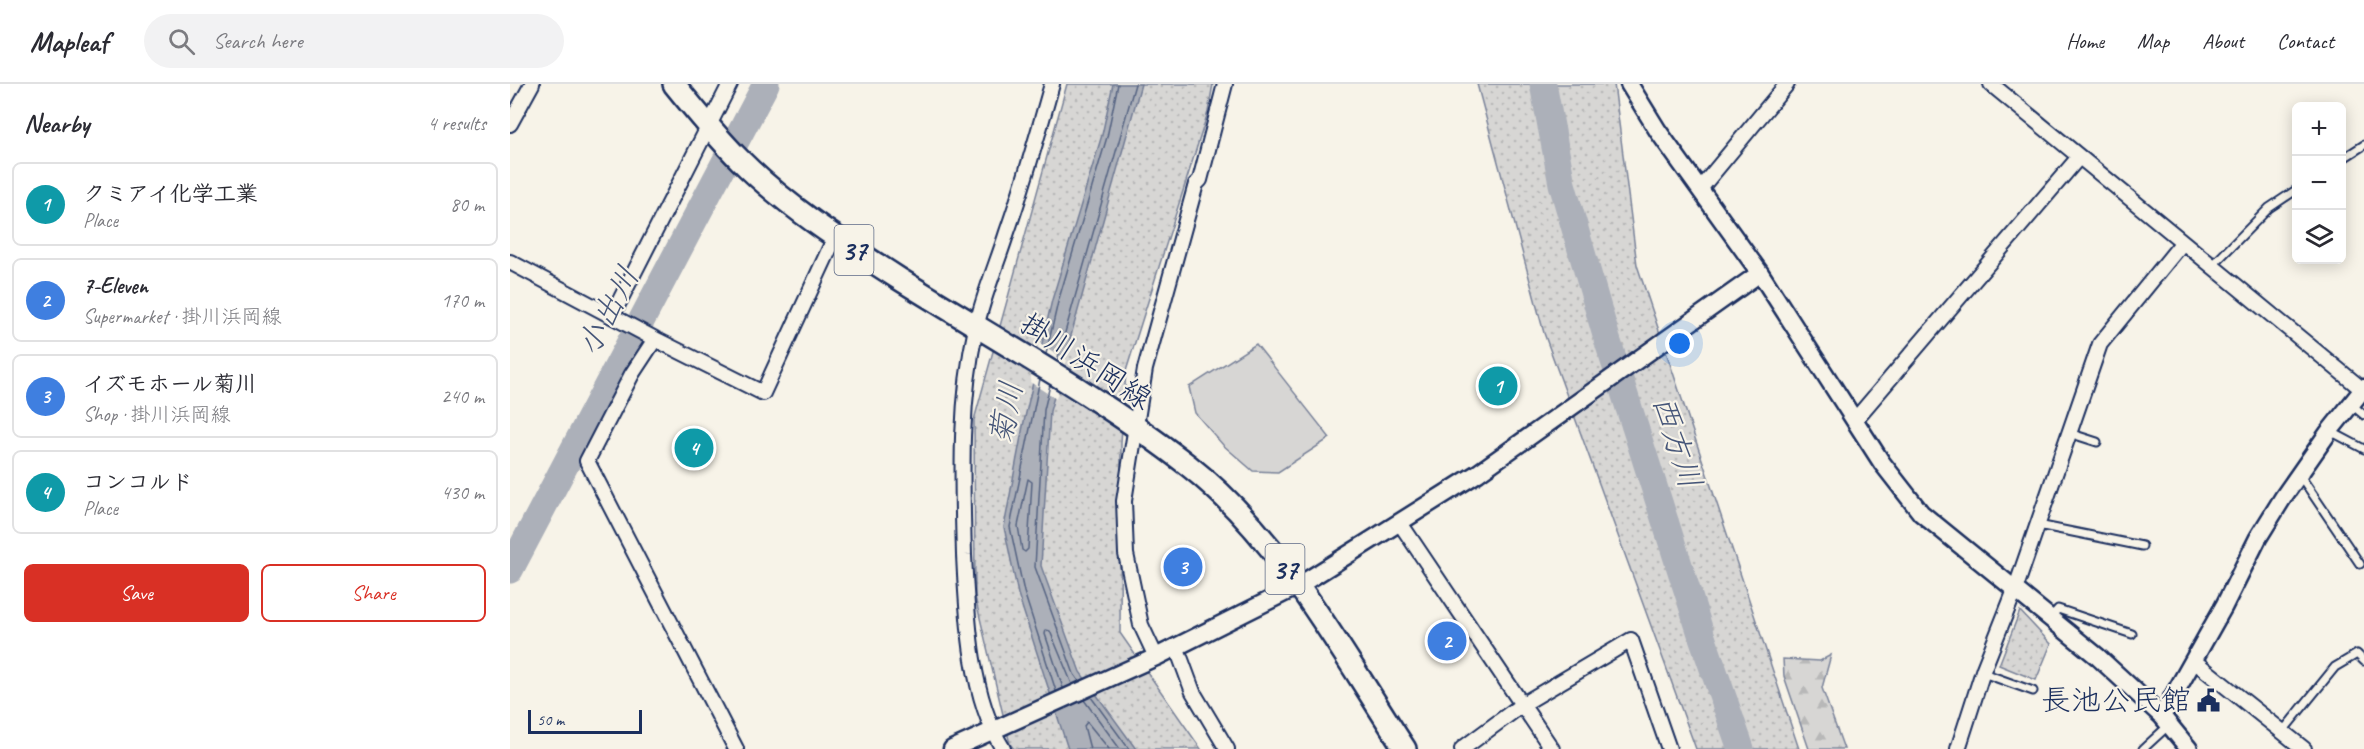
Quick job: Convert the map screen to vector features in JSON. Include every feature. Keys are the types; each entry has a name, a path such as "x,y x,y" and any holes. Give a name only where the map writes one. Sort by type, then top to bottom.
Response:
{"main road":[{"name":"掛川浜岡線","path":"674,84 741,161 835,237 1131,424 1190,468 1238,510 1298,586 1405,749"}],"street":[{"path":"510,124 532,84"},
{"path":"612,316 711,129 730,84"},
{"path":"1003,749 994,729 973,657 966,612 961,498 962,429 976,327 1014,214 1052,84"},
{"path":"1150,659 1126,554 1124,501 1131,424 1225,84"},
{"path":"1629,84 1658,130 1760,273 1882,463 1921,513 2098,657 2166,720 2189,749"},
{"path":"1700,189 1787,84"},
{"path":"1991,84 2363,389 2358,409 2330,431 2258,538 2166,720"},
{"path":"1854,421 2079,157"},
{"path":"510,262 655,339 764,393 835,237"},
{"path":"1958,749 2100,344 2183,242"},
{"path":"952,749 1150,659 1298,586 1478,473 1760,273"},
{"path":"655,339 632,374 587,461 736,749"},
{"path":"1400,523 1552,749"},
{"path":"1462,749 1523,704 1631,640 1669,749"},
{"path":"1176,646 1193,692 1227,749"},
{"path":"2194,661 2304,749"}],"lane":[{"path":"2346,156 2364,145"},
{"path":"2212,266 2269,208 2292,193"},
{"path":"2330,431 2364,449"},
{"path":"2069,433 2097,442"},
{"path":"2299,474 2360,564"},
{"path":"2037,525 2142,546"},
{"path":"2050,618 2058,609 2132,634"},
{"path":"2283,731 2335,667 2357,654 2364,661"},
{"path":"1983,673 2033,691"},
{"path":"2144,749 2166,720"}],"green space":[{"path":"1067,84 1213,84 1208,112 1126,371 1121,442 1120,633 1201,749 1014,749 1010,744 975,597 974,420"},
{"path":"1477,84 1614,84 1637,265 1799,749 1696,749 1544,333"},
{"path":"1256,344 1330,438 1278,472 1253,471 1223,445 1195,413 1189,387"},
{"path":"2020,611 2051,644 2036,680 1999,665"},
{"path":"1831,655 1822,688 1844,749 1809,749 1784,676 1783,659 1820,661"}],"water":[{"path":"1113,84 1141,84 1050,411 1041,566 1080,672 1136,749 1068,749 1018,594 1004,527 1023,426 1052,300 1102,135"}],"pier":[{"path":"1039,343 1067,360 1056,399 1030,382"}],"waterway":[{"name":"小出川","path":"510,570 766,84"},
{"name":"西方川","path":"1543,84 1562,184 1607,339 1701,634 1741,749"}],"place":[{"name":"クミアイ化学工業","path":"1498,386"},
{"name":"コンコルド","path":"694,448"},
{"name":"イズモホール菊川","path":"1183,567"},
{"name":"7-Eleven","path":"1447,641"},
{"name":"長池公民館","path":"2209,700"}],"water label":[{"name":"菊川","path":"1006,413"}]}
